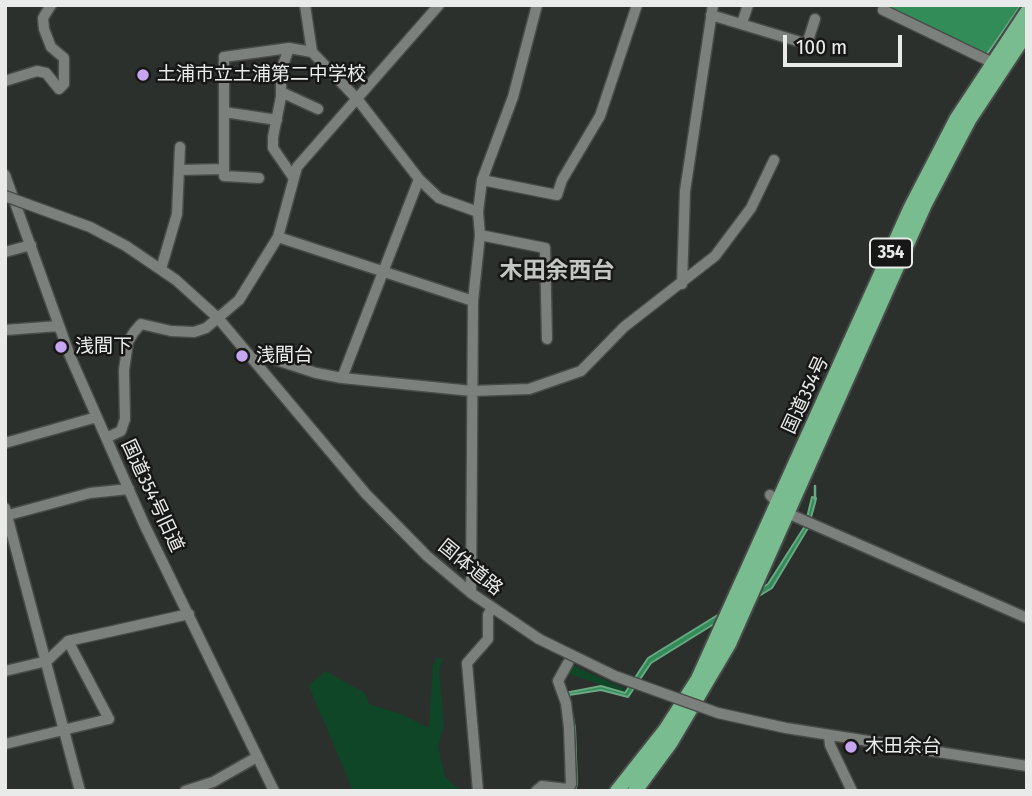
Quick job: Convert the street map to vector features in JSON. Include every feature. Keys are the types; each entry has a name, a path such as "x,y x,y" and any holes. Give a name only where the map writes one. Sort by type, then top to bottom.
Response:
{"highway":[{"name":"国道354号","path":"617,791 666,729 698,678 911,207 957,118 991,62 1027,12"},
{"name":"国道354号","path":"635,791 708,684 778,504 969,120 1027,32"}],"street":[{"path":"5,81 37,71 46,73 58,89 64,84 64,58 51,47 44,29 43,18 51,5"},
{"path":"305,5 312,52 358,100 419,179 439,198 478,212"},
{"path":"106,439 121,432 125,419 124,370 128,342 141,324 170,331 194,332 218,318 239,300 278,237 293,177 306,155 358,100 439,5"},
{"path":"471,593 473,301 480,235 478,212 482,180 513,97 537,5"},
{"path":"482,180 556,194 600,116 637,5"},
{"path":"742,23 748,5"},
{"path":"885,5 883,10 991,62"},
{"path":"682,284 685,191 712,10 742,23 807,44 815,19"},
{"path":"259,178 224,176 224,57 289,48 312,52"},
{"path":"289,48 281,71 274,148 293,177"},
{"path":"281,92 318,109"},
{"path":"224,112 277,120"},
{"path":"161,269 177,214 180,147"},
{"path":"254,358 264,356 316,373 342,378 472,391 529,388 581,371 624,327 682,284 732,236 751,208 774,160"},
{"path":"179,170 224,169"},
{"name":"国道354号旧道","path":"6,177 19,207 59,326 106,439 274,791"},
{"path":"342,378 419,179"},
{"name":"国体道路","path":"5,196 61,215 126,246 161,269 218,318 383,512 471,593 540,639 615,676 718,713 830,736 1027,766"},
{"path":"5,204 19,207"},
{"path":"480,235 545,248 547,339"},
{"path":"278,237 473,301"},
{"path":"5,252 31,245"},
{"path":"5,330 59,326"},
{"path":"5,443 97,416"},
{"path":"80,791 6,513 90,493 129,489"},
{"path":"778,504 1027,618"},
{"path":"478,791 467,663 488,639 488,615 492,608"},
{"path":"5,671 47,661 68,641 189,614"},
{"path":"5,744 109,719 68,641"},
{"path":"536,791 542,786 570,789 566,703 558,681 568,663"},
{"path":"830,736 830,745 852,791"},
{"path":"185,791 213,782 257,757"}],"shaded area":[{"path":"887,5 1021,5 985,57 885,9"},
{"path":"812,497 816,498 808,528 772,588 651,663 628,697 601,690 569,695 575,728 577,784 575,791 570,791 565,693 601,686 625,693 648,658 768,584 805,526"},
{"path":"437,658 443,658 439,670 444,727 438,746 445,777 461,791 353,791 309,686 325,671 365,693 369,704 401,714 429,728 433,665"},
{"path":"572,665 627,690 625,693 569,674"}],"waterway":[{"path":"815,486 815,499"}],"place":[{"name":"土浦市立土浦第二中学校","path":"143,75"},
{"name":"浅間下","path":"61,347"},
{"name":"浅間台","path":"242,356"},
{"name":"木田余台","path":"851,747"}],"district":[{"name":"木田余西台","path":"557,272"}]}
